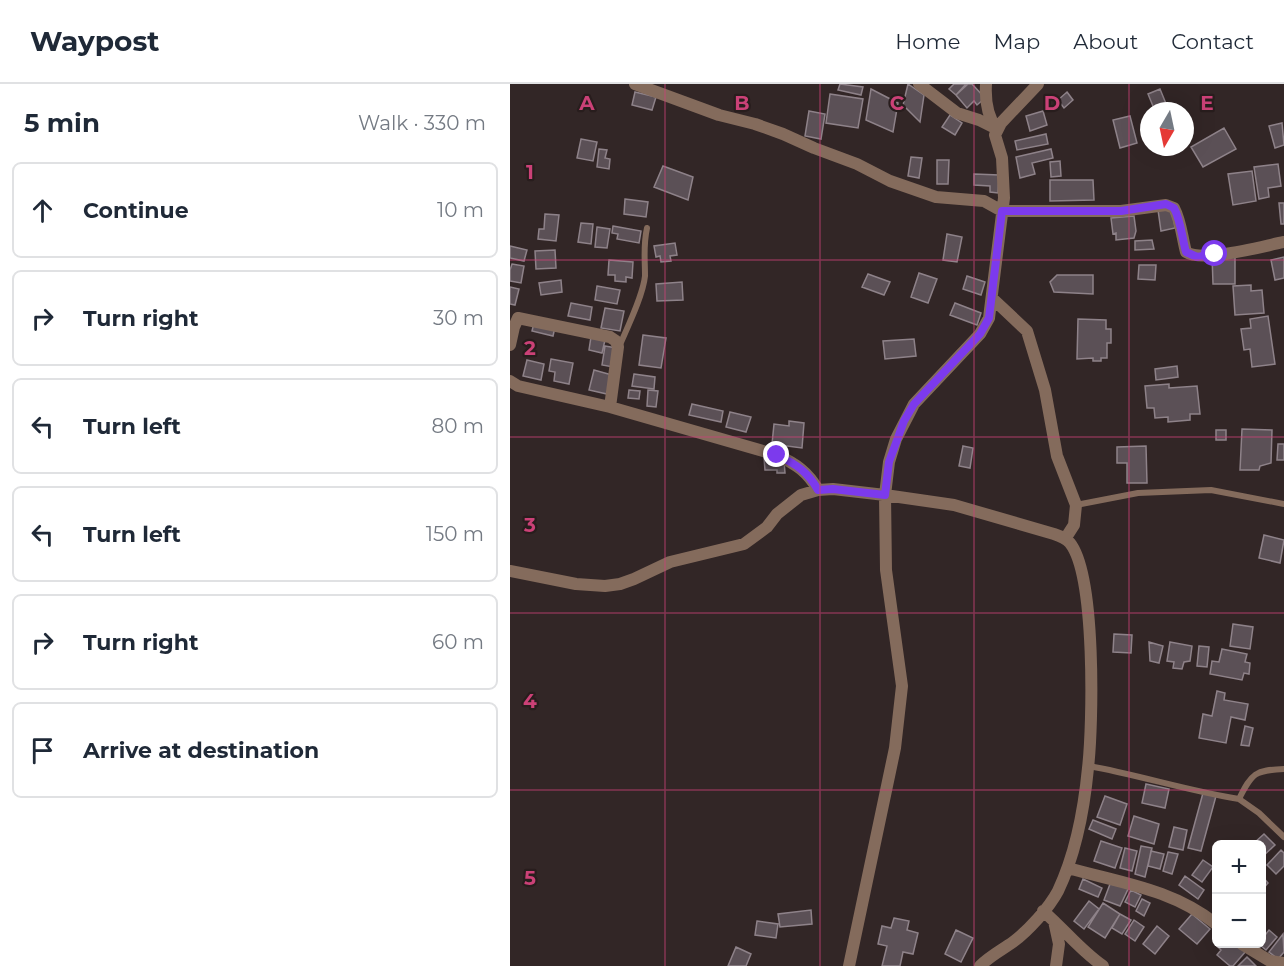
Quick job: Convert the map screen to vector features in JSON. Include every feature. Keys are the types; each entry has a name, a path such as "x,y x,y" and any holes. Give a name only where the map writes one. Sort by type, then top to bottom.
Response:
{"street":[{"path":"635,84 719,115 783,134 857,164 890,181 936,198 984,201 1002,211 1121,211 1166,204 1174,208 1178,215 1186,252 1197,257 1243,251 1284,242"},
{"path":"919,84 957,113 997,129"},
{"path":"986,84 987,106 991,120 997,129"},
{"path":"849,966 895,748 902,686 886,570 885,495 889,462 904,421 914,404 980,334 989,318 993,299 1004,175 1002,158 995,139 997,129 1038,84"},
{"path":"993,299 1027,332 1045,390 1057,456 1076,505 1074,525 1065,539"},
{"path":"510,345 518,318 610,337 616,341 618,347 610,407"},
{"path":"510,381 518,386 610,407 777,455 795,463 810,475 818,490"},
{"path":"510,571 576,584 605,586 620,584 670,562 744,544 760,533 777,514 801,495 833,489 954,505 1065,539 1071,544 1087,596 1092,670 1089,766 1077,837 1068,868 1050,905 1013,942 980,966"},
{"path":"1068,868 1153,890 1191,907 1212,921"},
{"path":"1043,911 1083,951 1103,966"},
{"path":"1054,921 1059,944 1056,966"},
{"path":"1249,948 1270,961 1284,963"}],"lane":[{"path":"618,347 633,315 645,278 643,246 647,228"},
{"path":"1076,505 1137,494 1211,490 1284,504"},
{"path":"1089,766 1136,775 1203,793 1239,799 1260,813 1284,837"},
{"path":"1239,799 1252,775 1263,770 1284,769"}],"building":[{"path":"840,84 863,87 861,95 838,90"},
{"path":"908,84 924,95 920,122 903,105"},
{"path":"954,84 966,84 956,95 949,89"},
{"path":"968,84 972,84 985,98 977,105 974,101 967,108 956,95"},
{"path":"871,89 898,103 893,132 866,120"},
{"path":"1160,89 1165,102 1151,102 1148,94"},
{"path":"635,92 656,97 652,110 632,105"},
{"path":"1067,92 1073,100 1064,108 1058,100"},
{"path":"830,94 863,99 858,128 826,123"},
{"path":"809,111 825,114 821,139 805,136"},
{"path":"1043,111 1047,125 1030,131 1026,116"},
{"path":"950,115 962,123 955,135 942,127"},
{"path":"1130,116 1137,143 1120,148 1113,120"},
{"path":"1282,123 1284,145 1275,148 1269,126"},
{"path":"1224,128 1236,149 1203,167 1194,152 1194,145"},
{"path":"1046,134 1048,144 1017,150 1015,141"},
{"path":"581,139 597,142 593,161 577,158"},
{"path":"599,149 607,150 605,158 610,159 609,169 597,167"},
{"path":"1051,149 1053,158 1032,163 1035,174 1020,178 1016,157"},
{"path":"911,157 922,158 919,178 908,176"},
{"path":"937,160 949,160 948,184 937,184"},
{"path":"1060,161 1061,176 1051,177 1050,162"},
{"path":"1278,164 1281,186 1268,188 1269,197 1259,199 1254,167"},
{"path":"663,166 693,177 688,200 654,187"},
{"path":"1252,171 1256,201 1233,205 1228,174"},
{"path":"974,174 999,175 998,193 990,192 990,186 974,185"},
{"path":"1050,180 1093,180 1094,200 1050,201"},
{"path":"625,199 648,202 646,217 624,214"},
{"path":"1279,203 1284,203 1284,224 1281,224"},
{"path":"1172,208 1175,228 1161,231 1158,210"},
{"path":"545,214 559,215 556,241 538,239 539,229 544,229"},
{"path":"1134,216 1136,231 1134,238 1116,240 1111,218"},
{"path":"581,223 593,224 591,244 578,242"},
{"path":"613,226 641,231 639,243 617,239 618,234 612,233"},
{"path":"597,227 610,229 607,248 595,247"},
{"path":"947,234 962,237 957,262 943,260"},
{"path":"1152,240 1154,249 1135,250 1135,241"},
{"path":"675,243 677,255 670,256 671,261 661,262 660,256 656,257 654,246"},
{"path":"510,246 527,250 524,261 510,258"},
{"path":"555,250 556,268 536,269 535,251"},
{"path":"1212,255 1235,255 1235,284 1213,284"},
{"path":"1284,257 1284,278 1275,280 1271,260"},
{"path":"609,260 633,262 632,278 626,277 626,282 615,281 615,275 608,275"},
{"path":"512,264 524,266 521,283 510,281"},
{"path":"1139,265 1156,265 1155,280 1138,279"},
{"path":"919,273 937,279 928,303 911,297"},
{"path":"868,274 890,282 884,295 862,287"},
{"path":"1057,275 1093,275 1093,294 1054,292 1050,282"},
{"path":"967,276 985,282 981,295 963,289"},
{"path":"561,280 562,292 541,295 539,283"},
{"path":"682,282 683,300 657,301 656,284"},
{"path":"1251,285 1251,291 1262,290 1264,313 1235,315 1233,286"},
{"path":"597,286 620,290 617,304 595,300"},
{"path":"510,287 519,289 515,305 510,304"},
{"path":"571,303 592,307 590,320 568,316"},
{"path":"955,303 981,313 977,325 950,315"},
{"path":"605,308 624,311 620,331 601,328"},
{"path":"1268,316 1275,364 1252,367 1250,349 1244,350 1241,329 1251,328 1250,319"},
{"path":"1078,319 1106,320 1106,329 1111,329 1111,343 1107,343 1107,358 1101,358 1101,361 1093,361 1093,358 1077,359"},
{"path":"534,323 555,327 553,336 532,331"},
{"path":"643,335 666,338 661,368 639,365"},
{"path":"591,337 605,340 602,353 589,350"},
{"path":"914,339 916,356 885,359 883,341"},
{"path":"605,346 617,348 613,367 602,365"},
{"path":"551,359 573,363 569,384 554,381 555,372 549,371"},
{"path":"527,360 544,364 541,380 523,376"},
{"path":"1177,366 1178,377 1156,380 1155,369"},
{"path":"594,370 612,375 607,394 589,390"},
{"path":"634,374 655,377 654,389 632,386"},
{"path":"1169,384 1169,388 1197,386 1200,414 1190,414 1190,420 1168,422 1168,417 1155,418 1154,408 1147,408 1145,386"},
{"path":"629,390 640,391 639,399 628,398"},
{"path":"648,390 658,391 656,407 647,406"},
{"path":"692,404 723,411 721,422 689,415"},
{"path":"730,412 751,417 746,432 726,427"},
{"path":"789,421 804,423 802,448 772,444 774,424 789,426"},
{"path":"1242,429 1272,430 1271,463 1260,466 1259,470 1240,470"},
{"path":"1216,430 1226,430 1226,440 1216,440"},
{"path":"1278,444 1284,444 1284,460 1277,460"},
{"path":"963,446 973,448 970,468 959,466"},
{"path":"1146,446 1147,483 1127,483 1127,463 1117,463 1117,447"},
{"path":"776,457 784,461 785,473 765,470 764,458"},
{"path":"1264,535 1284,540 1280,563 1259,558"},
{"path":"1233,624 1253,627 1250,649 1230,646"},
{"path":"1114,634 1132,635 1131,653 1113,652"},
{"path":"1149,642 1163,646 1159,663 1150,661"},
{"path":"1170,642 1192,646 1190,661 1184,662 1182,669 1173,668 1174,662 1167,661"},
{"path":"1199,646 1209,647 1207,667 1197,666"},
{"path":"1222,649 1247,654 1245,662 1250,663 1249,674 1244,673 1242,680 1210,674 1212,661 1219,662"},
{"path":"1217,691 1225,693 1224,700 1248,704 1245,720 1231,717 1226,743 1199,738 1203,714 1212,716"},
{"path":"1245,726 1253,728 1249,746 1241,745"},
{"path":"1146,784 1169,789 1165,808 1142,803"},
{"path":"1203,793 1216,796 1201,851 1188,848"},
{"path":"1105,796 1127,804 1120,825 1097,817"},
{"path":"1134,816 1159,824 1154,844 1128,836"},
{"path":"1093,820 1116,829 1112,839 1089,829"},
{"path":"1174,827 1187,830 1183,850 1169,847"},
{"path":"1264,834 1275,845 1266,853 1266,840 1257,840"},
{"path":"1101,841 1122,848 1115,868 1094,861"},
{"path":"1141,846 1152,848 1145,877 1135,874"},
{"path":"1125,848 1137,851 1132,871 1120,868"},
{"path":"1281,850 1284,853 1284,866 1276,874 1267,865"},
{"path":"1151,851 1164,854 1160,869 1148,866"},
{"path":"1168,852 1178,854 1172,874 1163,871"},
{"path":"1203,860 1212,866 1202,882 1192,875"},
{"path":"1185,876 1204,890 1198,899 1179,885"},
{"path":"1083,879 1102,888 1098,897 1079,889"},
{"path":"1110,884 1129,887 1120,906 1104,900"},
{"path":"1131,890 1141,895 1135,907 1125,902"},
{"path":"1142,899 1150,903 1144,916 1136,911"},
{"path":"1089,901 1099,909 1084,929 1074,921"},
{"path":"1103,903 1120,914 1105,938 1088,927"},
{"path":"811,910 812,924 780,927 778,914"},
{"path":"1120,914 1131,920 1122,934 1112,928"},
{"path":"1192,914 1210,929 1197,944 1179,929"},
{"path":"894,918 909,921 907,930 918,933 913,954 903,952 900,966 882,966 887,946 878,944 882,926 891,928"},
{"path":"1134,920 1144,927 1135,941 1125,934"},
{"path":"757,921 778,924 776,938 755,935"},
{"path":"1157,926 1169,936 1155,954 1143,944"},
{"path":"956,930 973,938 961,962 945,954"},
{"path":"1269,930 1277,937 1266,950 1264,948 1266,948 1266,934"},
{"path":"1283,934 1284,952 1278,959 1269,952"},
{"path":"736,947 751,954 746,966 728,966"},
{"path":"1219,948 1243,948 1246,951 1233,966 1230,966 1217,955 1221,950"},
{"path":"1247,957 1256,966 1238,966"}],"route":[{"path":"777,455 795,463 810,475 818,490 833,489 885,495 889,462 896,439 914,404 986,326 993,299 1002,211 1098,210 1110,212 1166,204 1174,208 1178,215 1186,252 1197,257 1215,254"}]}
